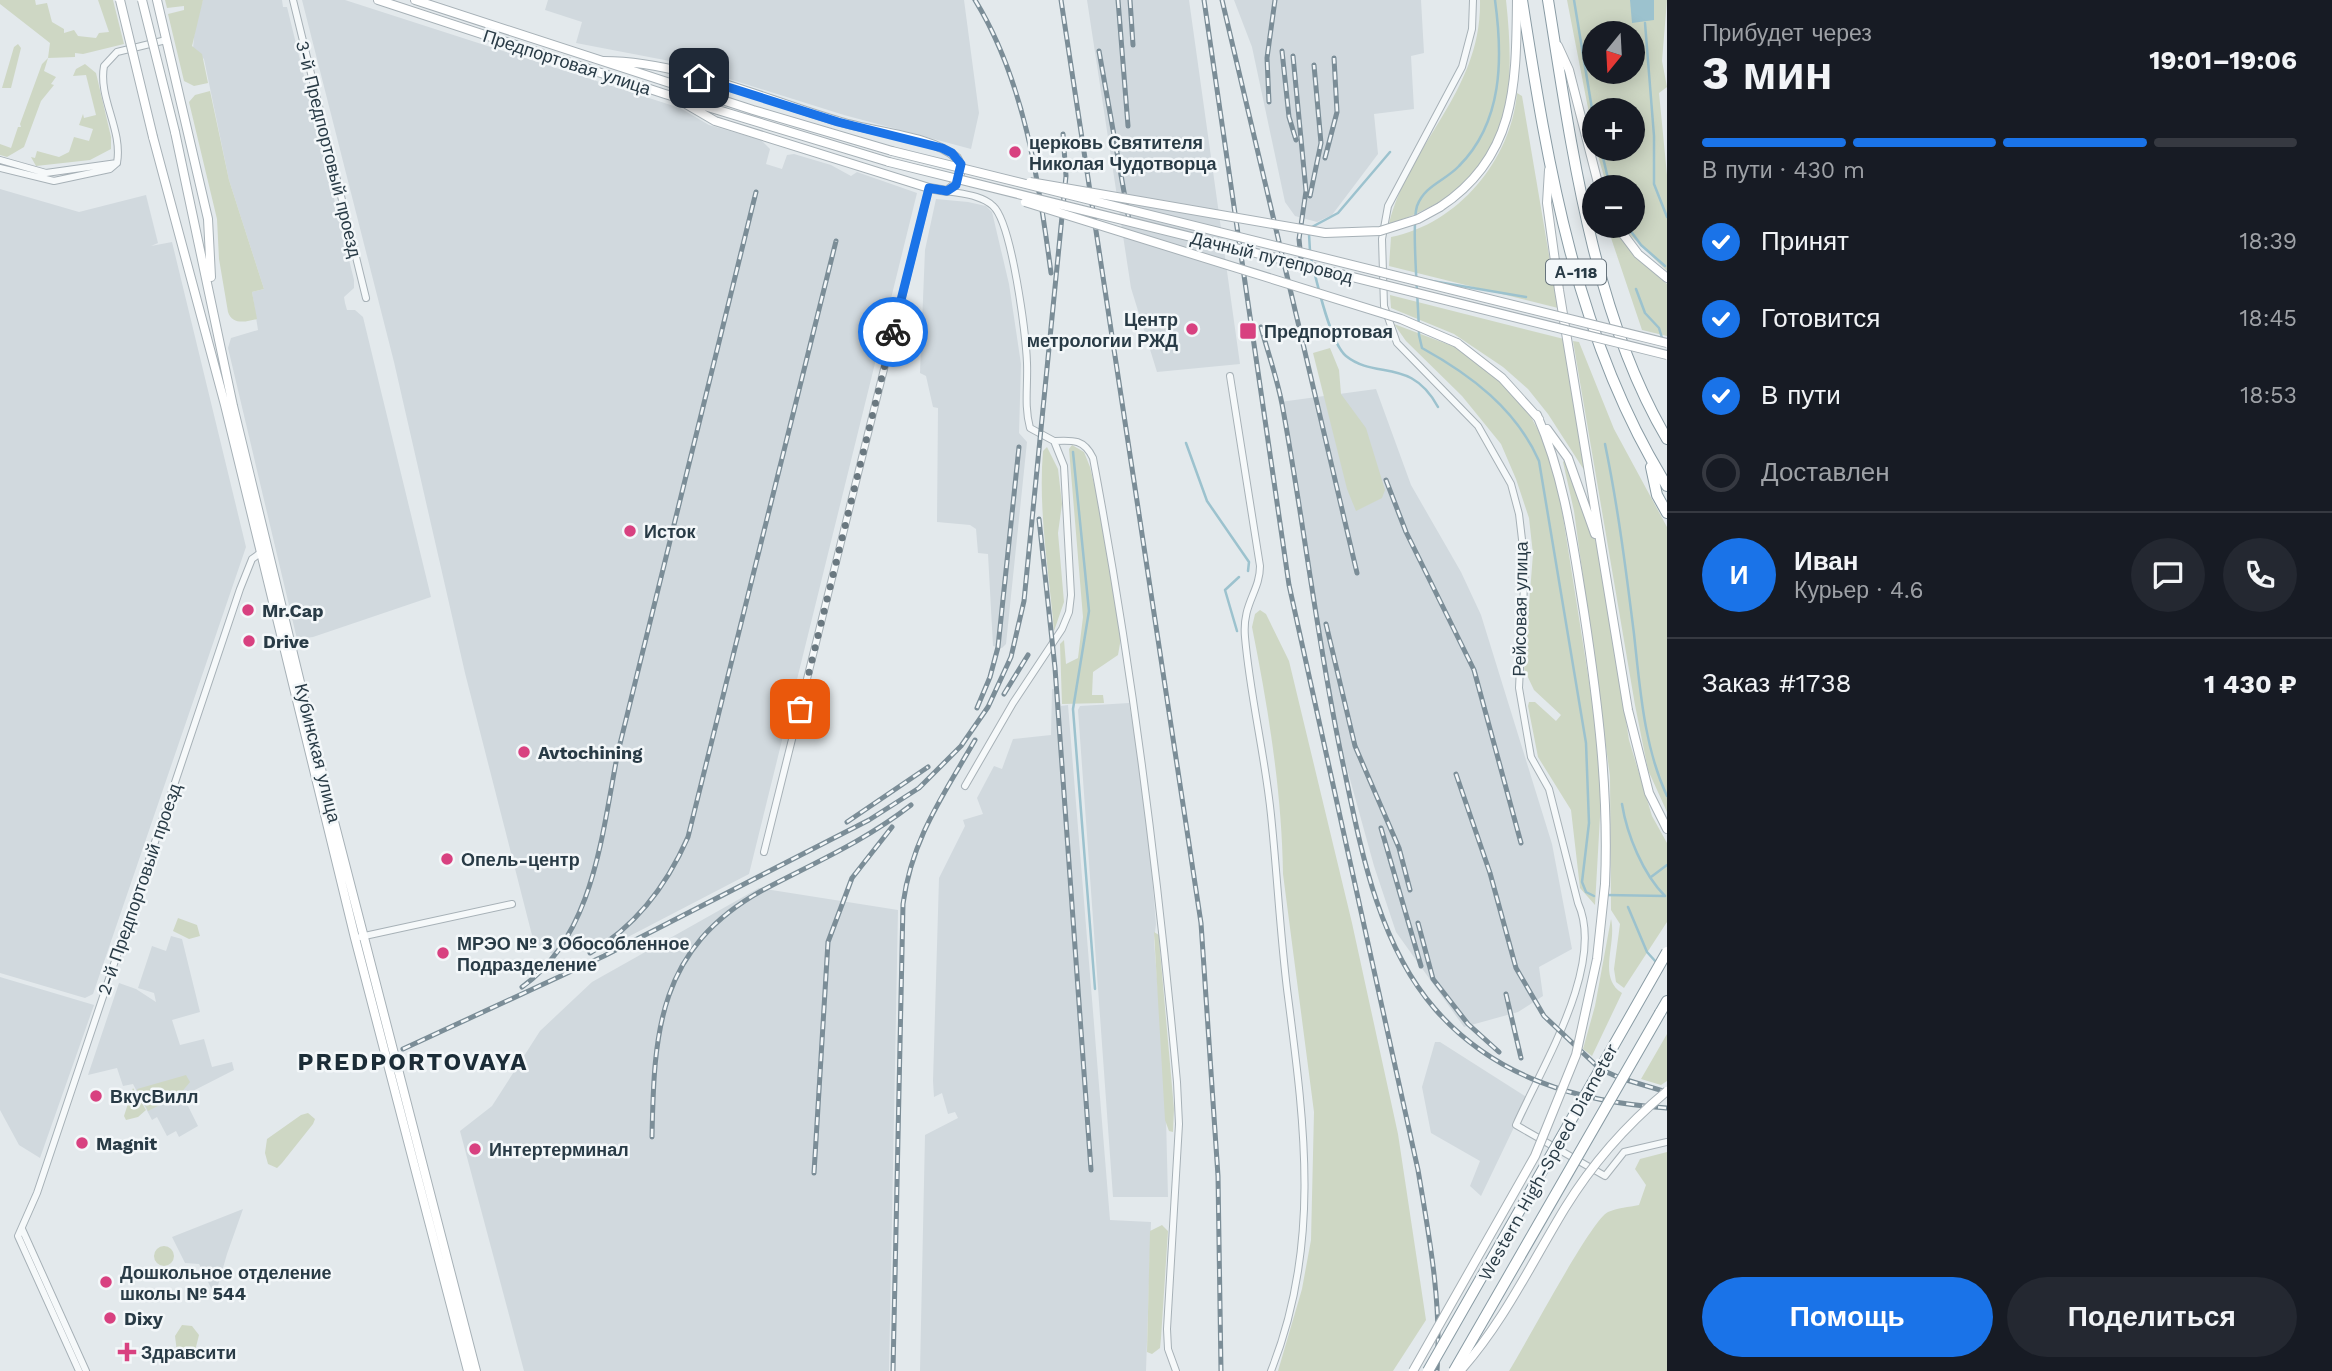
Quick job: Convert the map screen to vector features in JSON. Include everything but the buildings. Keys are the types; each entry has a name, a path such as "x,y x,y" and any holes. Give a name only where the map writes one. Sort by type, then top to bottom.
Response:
{"highway":[{"name":"А-118","path":"1520,0 1549,164 1576,273 1612,379 1649,457 1667,486"},
{"name":"А-118","path":"1548,0 1570,142 1598,264 1631,361 1664,433"},
{"path":"1649,457 1657,495 1667,513"},
{"name":"Western High-Speed Diameter","path":"1428,1371 1667,952"},
{"name":"Western High-Speed Diameter","path":"1454,1371 1667,1001"}],"main road":[{"name":"Кубинская улица","path":"120,0 153,137 265,551"},
{"name":"Кубинская улица","path":"142,0 175,132 265,551 468,1371"},
{"path":"158,0 211,233 212,298"},
{"name":"Предпортовая улица","path":"378,0 674,97 877,158"},
{"name":"Предпортовая улица","path":"415,0 880,148"},
{"path":"1007,181 1027,181 1325,233 1366,233 1390,229 1440,207 1475,178 1503,134 1514,90 1520,0"},
{"path":"1554,38 1569,70 1596,175"},
{"path":"604,61 629,61 668,69 838,122 942,148 952,153 961,164 956,185 947,191 929,188 715,121 674,97"},
{"name":"Дачный путепровод","path":"880,148 1667,343"},
{"name":"Дачный путепровод","path":"877,158 993,190 1667,355"},
{"path":"1549,164 1547,203 1637,751 1649,793 1667,829"},
{"path":"993,190 1032,205 1401,319 1457,343 1502,378 1536,415 1568,458 1582,490 1604,563"},
{"path":"1626,238 1638,254 1667,278"},
{"path":"1413,1371 1535,1156 1576,1055 1597,960 1605,884 1607,802 1591,660 1563,489 1554,455 1536,415"},
{"name":"Кубинская улица","path":"359,937 476,1371"},
{"path":"1460,1371 1487,1340 1590,1170 1632,1122 1667,1091"}],"street":[{"name":"3-й Предпортовый проезд","path":"293,0 366,298"},
{"name":"Рейсовая улица","path":"1473,0 1472,29 1462,67 1388,206 1382,239 1384,306 1391,333 1401,349 1463,409 1487,439 1515,498 1525,565 1519,688 1531,757 1549,789 1578,903 1585,918 1578,979 1567,1019 1516,1125 1605,1176 1624,1152 1667,1142"},
{"path":"0,168 54,181 110,169 117,163 120,149 103,79 104,66 117,52 166,40"},
{"path":"0,160 46,173 117,163"},
{"path":"764,852 929,188"},
{"path":"947,191 982,199 1000,215 1013,262 1024,337 1027,362 1026,414 1030,428 1054,440 1080,441 1088,446 1093,458 1116,578 1145,768 1177,1082 1179,1137 1167,1329 1168,1349 1176,1371"},
{"path":"1230,376 1260,566 1258,583 1246,607 1245,638 1271,814 1306,1154 1303,1248 1290,1310 1271,1371"},
{"path":"965,786 1013,703 1062,629 1069,612 1072,595 1066,533 1068,492 1064,466 1054,440"},
{"name":"2-й Предпортовый проезд","path":"79,1371 18,1236 240,589 252,559 265,551"},
{"path":"359,937 512,904"},
{"path":"22,1229 86,1371"}],"shaded area":[{"path":"203,0 282,0 283,7 287,7 354,280 354,288 344,297 345,303 347,310 355,310 363,317 431,597 313,637 297,639 228,348 231,338 258,330 252,292 264,289 229,180 204,59 193,49 195,24"},
{"path":"302,0 345,0 680,108 709,125 761,140 770,149 766,164 782,169 787,155 794,154 831,165 851,176 857,172 917,193 749,874 599,952 595,945 588,944 562,951 556,956 534,943 465,673 394,362"},
{"path":"548,0 964,0 979,113 971,149 844,115 675,62 576,43 582,22 545,10"},
{"path":"1087,0 1189,0 1240,364 1157,372 1131,288"},
{"path":"1234,0 1421,0 1424,53 1411,56 1414,109 1374,114 1378,154 1332,215 1317,222 1295,216 1285,202 1252,47"},
{"path":"0,189 79,212 146,195 158,243 151,246 172,242 246,547 93,994 85,998 0,973"},
{"path":"936,199 986,206 992,212 1009,284 1021,364 1019,433 1027,442 1006,644 1002,648 993,646 988,554 978,553 976,529 970,525 937,522 938,408 933,407 926,376 920,373 925,250"},
{"path":"1376,389 1411,485 1461,572 1481,615 1552,844 1572,949 1539,967 1543,996 1518,1012 1464,1027 1396,932 1374,866 1335,725 1280,402"},
{"path":"1059,688 1061,706 1068,705 1110,1220 1151,1222 1146,1371 920,1371 925,1135 958,1118 955,1112 948,1114 942,1093 934,1097 939,878 965,826 963,820 983,814 977,798 994,766 1002,769 1013,739 1051,735 1052,689"},
{"path":"1129,703 1146,805 1156,924 1154,941 1165,1079 1168,1197 1113,1197 1078,710 1080,706"},
{"path":"759,888 898,910 889,1371 524,1371 460,1131 492,1106 540,1031 592,982"},
{"path":"171,936 182,939 200,1012 172,1020 180,1045 204,1039 212,1067 232,1062 234,1070 187,1094 190,1100 186,1102 198,1126 179,1137 176,1131 167,1136 157,1117 152,1120 133,1084 123,1086 117,1068 88,1075 119,983 136,989 156,1002 154,993 138,988 152,946 166,951"},
{"path":"0,977 94,1005 40,1158 19,1145 0,1110"},
{"path":"1435,1042 1440,1042 1528,1098 1481,1196 1470,1186 1480,1161 1431,1133 1422,1087"},
{"path":"243,1209 215,1296 199,1264 185,1263 172,1237"}],"green space":[{"path":"0,0 35,0 36,5 47,3 52,22 64,29 64,33 74,30 78,36 96,38 99,33 109,32 98,0 113,0 124,44 83,54 75,53 75,57 48,58 50,43 0,4"},
{"path":"165,0 203,0 192,46 202,54 208,83 194,86 184,81 168,14 184,10 184,6 167,8"},
{"path":"1480,0 1506,0 1509,76 1505,110 1496,139 1481,166 1458,189 1428,208 1389,224 1412,168 1457,90 1469,62 1477,32"},
{"path":"1567,0 1667,0 1662,61 1667,87 1659,93 1667,175 1667,271 1633,238 1645,238 1645,175 1604,175 1599,161 1645,161 1645,98 1586,98 1583,84 1645,84 1645,21 1582,21 1582,77"},
{"path":"18,44 21,48 11,88 2,88 14,47"},
{"path":"48,58 44,71 56,77 51,84 54,85 41,101 24,147 7,157 0,155 0,144 11,148 18,127 21,127 42,64"},
{"path":"85,64 96,73 111,137 111,149 90,160 36,166 31,157 35,158 37,151 59,157 69,152 74,137 89,141 93,129 79,125 83,114 84,118 96,115 86,75 73,76 76,69"},
{"path":"210,91 229,180 264,289 252,292 257,319 248,321 236,321 228,312 219,259 217,219 189,102 195,95"},
{"path":"1517,93 1522,96 1558,308 1389,266 1391,237 1415,230 1438,218 1459,203 1492,165 1513,118"},
{"path":"1611,238 1622,238 1631,251 1667,284 1667,336 1642,330"},
{"path":"1390,295 1564,339 1586,473 1548,414 1528,389 1503,367 1454,334 1391,308"},
{"path":"1394,324 1455,347 1499,380 1531,417 1554,460 1597,732 1601,799 1595,905 1580,888 1571,810 1538,757 1528,706 1529,702 1535,702 1556,721 1561,715 1534,690 1524,669 1533,554 1529,518 1516,479 1501,444 1462,396 1406,341"},
{"path":"1573,341 1579,342 1614,429 1667,527 1667,812 1648,770 1635,705"},
{"path":"1330,348 1339,370 1341,394 1366,428 1385,490 1382,498 1356,511 1347,489 1313,353"},
{"path":"1072,445 1084,452 1090,467 1102,517 1121,638 1118,655 1093,672 1092,695 1103,695 1104,703 1062,704 1060,644 1064,640 1066,664 1078,658 1083,617 1069,449"},
{"path":"1047,447 1058,469 1062,504 1058,533 1064,602 1054,631 1042,496 1043,451"},
{"path":"1565,460 1593,531 1603,573 1629,740 1652,816 1667,843 1667,922 1624,988 1616,982 1614,969 1620,924 1611,910 1610,776 1574,511 1563,462"},
{"path":"1260,610 1266,614 1289,661 1352,923 1398,1134 1426,1320 1393,1371 1278,1371 1302,1289 1311,1240 1314,1112 1283,874 1273,750 1252,627 1255,614"},
{"path":"178,918 197,925 200,936 189,939 173,931"},
{"path":"1611,919 1609,969 1615,986 1622,993 1592,1056 1583,1049 1595,1006"},
{"path":"1154,932 1159,935 1174,1109 1173,1132 1169,1131 1165,1120"},
{"path":"1667,1034 1667,1081 1661,1085 1641,1079"},
{"path":"186,1075 190,1082 180,1094 148,1111 137,1089"},
{"path":"133,1088 146,1110 138,1117 126,1120 124,1116"},
{"path":"308,1113 315,1119 313,1124 277,1168 268,1164 265,1153 267,1139"},
{"path":"1667,1152 1667,1371 1509,1371 1573,1259 1600,1220 1608,1212 1639,1205 1646,1185 1635,1169 1640,1159"},
{"path":"1162,1225 1168,1231 1161,1338 1160,1348 1152,1354 1147,1352 1150,1231"},
{"path":"160,1246 168,1246 174,1256 168,1266 160,1266 154,1260 154,1252"},
{"path":"182,1325 192,1326 199,1335 194,1355 184,1349 177,1352 175,1336"}],"water":[{"path":"1630,0 1654,0 1654,20 1632,21"}],"waterway":[{"path":"1495,0 1499,66 1492,109 1474,149 1454,171 1430,188 1417,206 1415,248 1419,335 1422,348 1458,370 1505,410 1518,425 1539,461 1586,743 1589,823 1582,882 1586,892 1594,896"},
{"path":"1574,0 1590,98"},
{"path":"1645,23 1654,136 1654,184 1667,217"},
{"path":"1310,228 1338,213 1390,152"},
{"path":"1604,161 1607,175"},
{"path":"1309,234 1310,251"},
{"path":"1636,238 1665,266"},
{"path":"1311,258 1329,325 1340,349 1357,363 1405,375 1416,381 1428,391 1438,407"},
{"path":"1426,280 1526,297"},
{"path":"1636,289 1645,313 1659,328 1662,338"},
{"path":"1186,443 1207,501 1249,562 1248,571"},
{"path":"1605,444 1621,539 1644,717 1653,758 1667,796"},
{"path":"1073,452 1089,611 1073,709 1095,989"},
{"path":"1237,631 1225,590 1239,577"},
{"path":"1622,804 1637,853 1650,877 1665,896"},
{"path":"1651,877 1667,865"},
{"path":"1606,895 1665,896"},
{"path":"1628,907 1647,952 1656,962"}],"railway":[{"path":"975,0 1006,63 1027,132 1051,273"},
{"path":"1061,0 1201,923 1218,1176 1221,1371"},
{"path":"1118,0 1128,126"},
{"path":"1130,0 1133,45"},
{"path":"1204,0 1289,585 1418,1170 1436,1295 1437,1371"},
{"path":"1222,0 1357,573"},
{"path":"1269,102 1267,58 1275,0"},
{"path":"1099,51 1129,220"},
{"path":"1282,51 1289,117 1296,140"},
{"path":"1293,56 1306,191 1299,239 1301,259"},
{"path":"1325,158 1337,112 1334,58"},
{"path":"1310,196 1321,143 1314,65"},
{"path":"403,1049 604,956 869,820 919,788 961,746 988,707 1011,657 1024,601 1066,176 1063,134"},
{"path":"522,987 546,965 566,939 591,880 618,752 756,192"},
{"path":"590,953 621,931 648,903 670,872 688,837 836,241"},
{"path":"1261,327 1282,404 1325,670 1356,824 1373,890 1398,953 1435,1009 1484,1053 1540,1082 1571,1092 1602,1100 1667,1108"},
{"path":"977,708 990,677 998,647 1019,447"},
{"path":"1386,480 1406,532 1474,670 1521,843"},
{"path":"1039,519 1055,668 1091,1170"},
{"path":"1326,624 1355,746 1399,848 1410,890"},
{"path":"1004,694 1028,655"},
{"path":"893,1371 903,904 907,880 921,838 975,740"},
{"path":"847,822 928,767"},
{"path":"1456,774 1490,873 1516,968 1544,1016 1600,1069 1667,1092"},
{"path":"652,1137 655,1062 660,1028 669,995 682,966 702,938 728,913 763,890 857,841 911,805"},
{"path":"814,1173 828,942 852,878 892,827"},
{"path":"1381,828 1421,966"},
{"path":"1418,923 1433,979 1468,1024 1499,1052"},
{"path":"1506,994 1521,1058"}],"way so far":[{"path":"800,709 893,332"}],"place":[{"name":"церковь Святителя Николая Чудотворца","path":"1015,152"},
{"name":"Центр метрологии РЖД","path":"1192,329"},
{"name":"Предпортовая","path":"1248,331"},
{"name":"Исток","path":"630,531"},
{"name":"Mr.Cap","path":"248,610"},
{"name":"Drive","path":"249,641"},
{"name":"Avtochining","path":"524,752"},
{"name":"Опель-центр","path":"447,859"},
{"name":"МРЭО № 3 Обособленное Подразделение","path":"443,953"},
{"name":"ВкусВилл","path":"96,1096"},
{"name":"Magnit","path":"82,1143"},
{"name":"Интертерминал","path":"475,1149"},
{"name":"Дошкольное отделение школы № 544","path":"106,1282"},
{"name":"Dixy","path":"110,1318"},
{"name":"Здравсити","path":"127,1352"}],"district":[{"name":"PREDPORTOVAYA","path":"413,1062"}],"route":[{"path":"699,78 838,122 942,148 957,158 961,164 956,185 947,191 929,188 893,332"}]}
